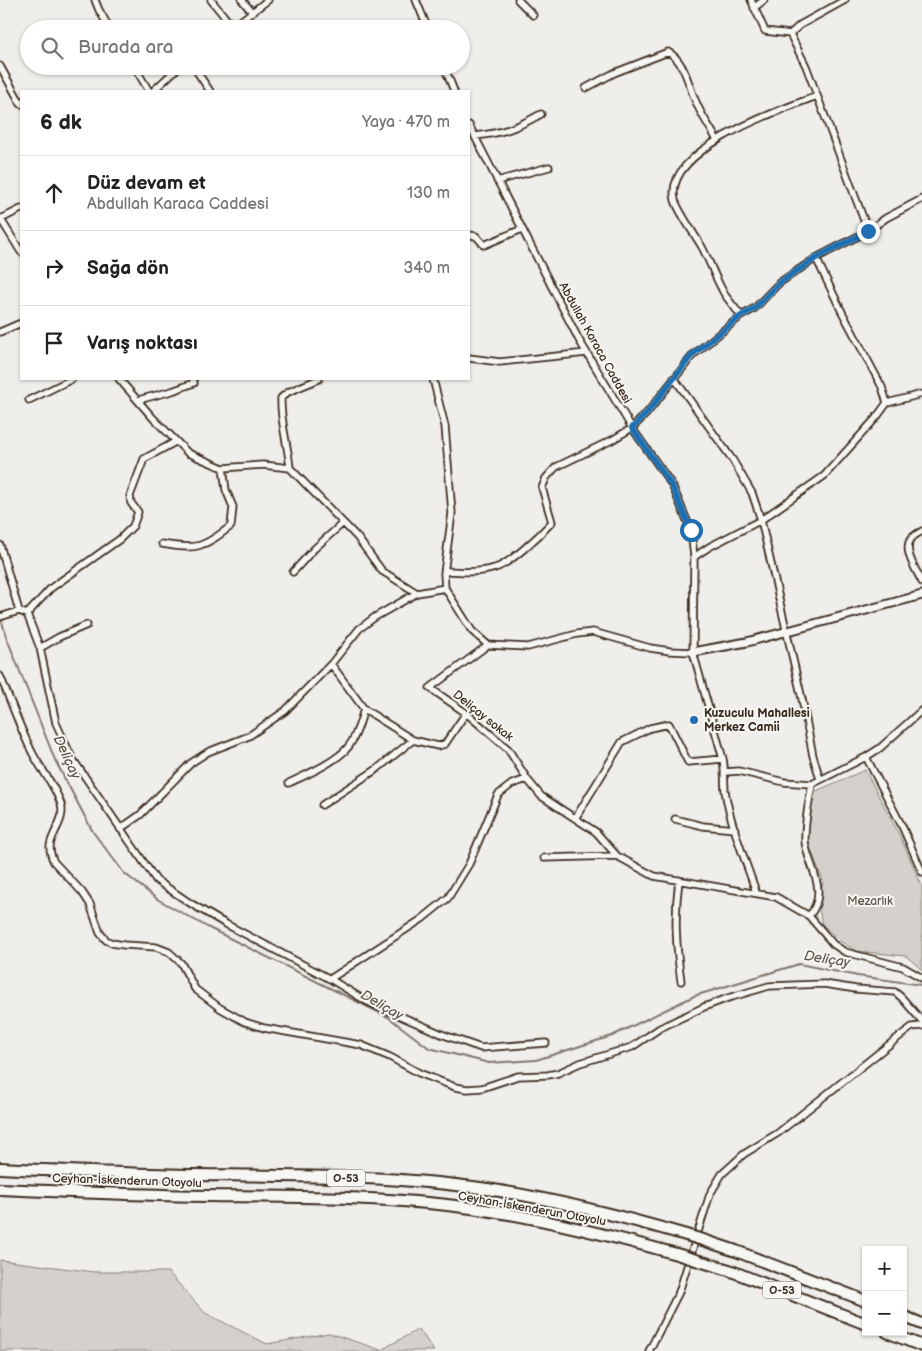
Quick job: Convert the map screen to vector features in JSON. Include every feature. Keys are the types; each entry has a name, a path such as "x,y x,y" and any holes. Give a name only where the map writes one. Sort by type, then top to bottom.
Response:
{"highway":[{"name":"Ceyhan-İskenderun Otoyolu","path":"0,1168 136,1174 341,1177 487,1189 618,1216 703,1240 862,1299"},
{"name":"Ceyhan-İskenderun Otoyolu","path":"0,1189 136,1195 340,1198 484,1210 613,1236 680,1255 738,1274 862,1322"},
{"path":"907,1318 922,1324"},
{"path":"897,1336 922,1346"}],"street":[{"path":"95,0 105,20"},
{"path":"211,0 225,20"},
{"path":"242,0 252,12"},
{"path":"242,20 268,0"},
{"path":"416,0 424,20"},
{"path":"518,0 533,15"},
{"path":"751,0 765,31 790,34 800,25 845,0"},
{"path":"754,8 764,0"},
{"path":"790,34 806,66 868,231"},
{"path":"586,88 614,73 668,52 676,56 696,102 717,140"},
{"path":"1,69 20,102"},
{"path":"139,75 148,90"},
{"path":"154,90 170,75"},
{"path":"198,75 209,90"},
{"path":"448,75 454,90"},
{"path":"741,316 725,294 703,248 675,200 675,188 678,177 688,162 717,140 776,111 817,96"},
{"path":"475,136 496,134 520,126 541,114"},
{"name":"Abdullah Karaca Caddesi","path":"470,127 587,352 632,428 672,486 691,530 694,557 693,652 723,759 725,790 735,829 756,892"},
{"path":"497,181 549,167"},
{"path":"444,573 448,571 496,568 512,558 552,522 542,488 546,478 556,467 612,440 632,428 647,413 692,355 741,316 755,308 779,283 816,258 868,231 886,218 922,199"},
{"path":"20,209 1,218 20,250"},
{"path":"470,235 476,236 484,245 522,230"},
{"path":"816,258 882,387 887,403"},
{"path":"0,332 20,323"},
{"path":"470,358 500,362 587,352"},
{"path":"674,378 732,459 752,493 761,520 802,699 813,756 820,779"},
{"path":"29,400 70,380"},
{"path":"120,380 175,442 188,453 223,468 263,465 290,468"},
{"path":"138,400 172,391 194,382 193,380"},
{"path":"317,380 288,392 281,398 281,410 290,468 357,538 382,571 417,593"},
{"path":"433,380 445,426 452,513 444,573 445,588 472,631 488,646 528,647 577,634 593,632 650,648 693,652 747,642 922,595"},
{"path":"694,557 708,547 761,520 824,476 887,403 922,394"},
{"path":"28,614 51,588 120,539 133,526 138,512 131,503 130,496 144,459 175,442"},
{"path":"162,544 177,547 204,545 231,526 233,507 226,490 223,468"},
{"path":"293,572 314,549 343,523"},
{"path":"922,531 912,538 908,544 909,554 922,582"},
{"path":"0,545 19,611"},
{"path":"120,829 140,816 192,763 208,752 249,736 285,711 331,664 359,629 375,617 417,593 445,588"},
{"path":"0,617 19,611 28,614"},
{"path":"28,614 40,648 56,722 72,758 156,880 224,923 373,1004 444,1035 482,1048 546,1044"},
{"path":"40,648 59,637 87,626"},
{"name":"Deliçay sokak","path":"488,646 430,688 466,713 508,749 527,779 541,796 596,832 617,856 654,876 756,892 776,897 809,916"},
{"path":"331,664 364,709 413,740 438,746 445,744 466,713"},
{"path":"0,676 33,754 62,806 59,825 50,845 54,862 82,892 90,904 100,933 106,940 112,943 156,948 169,952 181,963 195,989 220,1008 245,1022 264,1028 361,1045 390,1057 419,1073 455,1087 475,1089 518,1076 558,1073 632,1047 665,1026 704,1007 769,986 824,984 895,992 901,996 922,1021"},
{"path":"289,783 321,768 348,747 356,734 364,709"},
{"path":"725,772 739,771 784,782 812,784 866,758 880,748 922,710"},
{"path":"576,818 622,742 650,728 669,724 688,762 723,759"},
{"path":"322,805 377,769 413,740"},
{"path":"866,758 902,826 922,872"},
{"path":"330,979 422,919 448,898 469,864 498,795 512,784 527,779"},
{"path":"812,784 806,815 805,842 816,876 817,887 816,907 809,916 832,944 845,952 903,967 922,978"},
{"path":"675,819 703,826 735,829"},
{"path":"544,858 617,856"},
{"path":"680,880 676,903 676,939 681,981"},
{"path":"649,1351 679,1292 710,1194 722,1174 744,1154 778,1133 912,1027 922,1026"}],"green space":[{"name":"Mezarlık","path":"865,770 900,836 922,886 922,970 906,956 856,951 840,941 822,924 818,905 823,881 808,842 810,801 816,791"},
{"path":"0,1260 94,1272 168,1272 205,1313 267,1344 329,1333 381,1350 419,1329 434,1351 0,1351"}],"waterway":[{"name":"Deliçay","path":"1,618 6,636 55,760 93,832 124,873 157,899 209,928 388,1017 429,1048 489,1063 536,1060 612,1036 694,996 799,964 858,976 922,985"}],"place":[{"name":"Kuzuculu Mahallesi Merkez Camii","path":"694,720"}],"route":[{"path":"691,530 672,486 632,428 647,413 692,355 741,316 755,308 779,283 816,258 868,231"}]}
